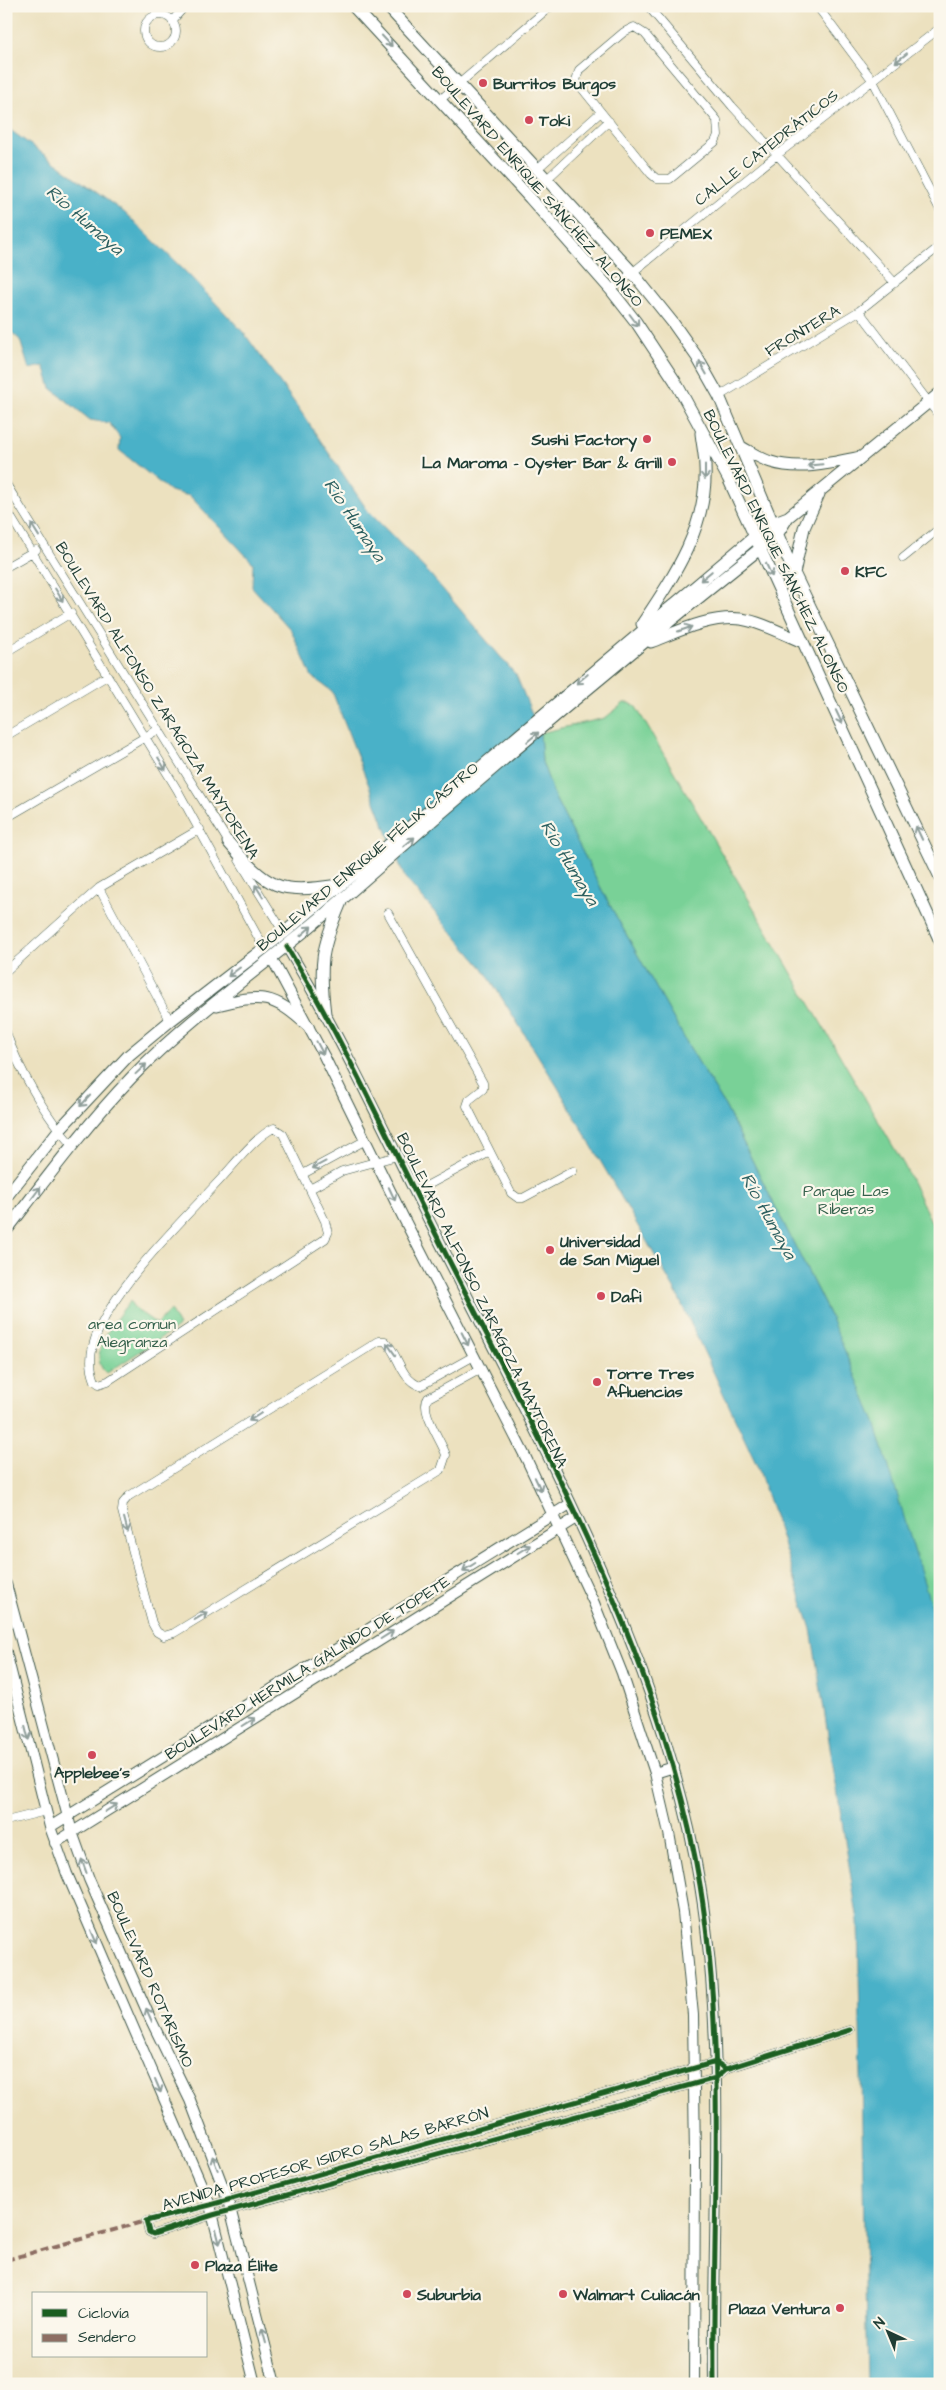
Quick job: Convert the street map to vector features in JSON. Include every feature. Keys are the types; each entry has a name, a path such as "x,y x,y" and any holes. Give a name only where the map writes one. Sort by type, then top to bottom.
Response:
{"main road":[{"name":"BOULEVARD ENRIQUE SÁNCHEZ ALONSO","path":"353,6 611,290 655,350 700,423 728,478 940,941"},
{"name":"BOULEVARD ENRIQUE SÁNCHEZ ALONSO","path":"387,6 632,272 678,330 719,396 743,448 794,573 940,877"},
{"path":"777,535 788,517 940,393"},
{"path":"635,635 674,573 688,548 698,523 705,467 700,423"},
{"path":"743,448 770,462 788,466 827,464 863,457"},
{"path":"794,573 804,528 820,491"},
{"name":"BOULEVARD ENRIQUE FÉLIX CASTRO","path":"6,1197 58,1131 129,1055 284,933 365,862 754,537 772,523 788,517"},
{"name":"BOULEVARD ENRIQUE FÉLIX CASTRO","path":"6,1231 72,1145 133,1076 213,1006 287,947 371,873 627,657 777,535"},
{"path":"640,647 693,626 719,620 740,620 759,624 803,642"},
{"path":"228,842 256,874 281,886 307,889 339,885"},
{"path":"325,1014 321,965 325,941 342,899"},
{"path":"213,1006 246,998 272,1000 286,1007 308,1026"}],"street":[{"path":"172,21 186,6"},
{"path":"440,100 551,6"},
{"path":"648,6 732,106 895,283"},
{"path":"817,6 873,81 940,210"},
{"path":"159,15 172,21 176,30 172,42 160,47 149,43 144,31 149,19 159,15"},
{"path":"634,27 640,29 651,41 717,120 719,128 715,142 670,179 663,180 651,174 609,121 576,81 576,74 624,32 634,27"},
{"name":"CALLE CATEDRÁTICOS","path":"611,290 778,154 940,28"},
{"path":"538,169 601,112"},
{"path":"547,178 609,121"},
{"name":"FRONTERA","path":"719,396 859,311 940,246"},
{"path":"859,311 940,417"},
{"name":"BOULEVARD ALFONSO ZARAGOZA MAYTORENA","path":"6,484 284,933"},
{"name":"BOULEVARD ALFONSO ZARAGOZA MAYTORENA","path":"6,508 200,829 264,948"},
{"path":"902,558 940,528"},
{"path":"6,567 44,544"},
{"path":"6,652 71,614"},
{"path":"6,736 107,676"},
{"path":"6,818 159,729"},
{"path":"6,971 99,888 200,829"},
{"path":"99,888 170,1021"},
{"path":"388,913 483,1083 483,1089 469,1100 467,1106 511,1193 518,1198 573,1171"},
{"name":"BOULEVARD ALFONSO ZARAGOZA MAYTORENA","path":"287,947 325,1014 570,1504 636,1654 674,1767 691,1840 704,1914 714,2012 716,2062 714,2384"},
{"name":"BOULEVARD ALFONSO ZARAGOZA MAYTORENA","path":"272,959 366,1140 552,1514 609,1638 654,1773 669,1833 683,1912 690,1976 695,2158 694,2384"},
{"path":"6,1032 21,1064 58,1131 72,1145"},
{"path":"274,1128 279,1129 310,1189 328,1227 324,1239 108,1380 99,1384 94,1381 90,1368 93,1346 99,1329 112,1306 158,1248 265,1133 274,1128"},
{"path":"303,1174 366,1140"},
{"path":"415,1192 490,1152"},
{"path":"310,1189 342,1171 397,1156"},
{"path":"335,1157 342,1171"},
{"path":"474,1356 420,1386 407,1377 391,1346 385,1341 379,1340 127,1498 122,1511 152,1623 157,1632 164,1636 174,1633 441,1470 446,1455 426,1410 425,1402 480,1369"},
{"name":"BOULEVARD HERMILA GALINDO DE TOPETE","path":"50,1827 570,1504"},
{"name":"BOULEVARD HERMILA GALINDO DE TOPETE","path":"55,1843 576,1518"},
{"name":"BOULEVARD ROTARISMO","path":"6,1584 72,1832 92,1886 150,2018 190,2100 230,2205 275,2384"},
{"path":"6,1652 55,1843 211,2210 255,2384"},
{"path":"654,1773 674,1767"},
{"path":"6,1821 46,1811"},
{"name":"AVENIDA PROFESOR ISIDRO SALAS BARRÓN","path":"211,2210 153,2234 147,2228 146,2220 211,2210 716,2078 726,2069 850,2030"},
{"path":"716,2062 726,2069"},
{"name":"AVENIDA PROFESOR ISIDRO SALAS BARRÓN","path":"230,2205 716,2062"}],"green space":[{"name":"Parque Las Riberas","path":"624,703 630,703 636,707 904,1165 940,1240 940,1635 830,1316 725,1106 687,1043 607,900 556,800 542,762 540,733 605,718"},
{"name":"area comun Alegranza","path":"130,1301 134,1308 157,1324 170,1310 179,1326 107,1373 100,1364 101,1345 112,1325"}],"water":[{"name":"Río Humaya","path":"6,127 125,213 189,275 244,333 297,406 368,511 429,573 516,675 540,733 542,762 556,800 607,900 687,1043 725,1106 830,1316 875,1422 940,1635 940,2384 867,2384 858,1921 811,1629 759,1470 676,1292 557,1086 483,968 405,878 332,691 312,677 291,630 252,587 253,563 190,496 170,491 119,450 120,438 109,423 90,420 51,388 44,366 29,369 20,340 6,327"}],"marked path":[{"path":"6,2260 146,2221"}],"cycle path":[{"path":"287,947 353,1068 567,1496 602,1571 661,1725 683,1804 700,1885 713,2009 716,2071 714,2384"},
{"path":"726,2069 716,2062 210,2205 146,2221 149,2232 153,2234 213,2215 716,2078 726,2069 850,2030"}],"place":[{"name":"Burritos Burgos","path":"483,83"},
{"name":"Toki","path":"529,120"},
{"name":"PEMEX","path":"650,233"},
{"name":"Sushi Factory","path":"647,439"},
{"name":"La Maroma - Oyster Bar & Grill","path":"672,462"},
{"name":"KFC","path":"845,571"},
{"name":"Universidad de San Miguel","path":"550,1250"},
{"name":"Dafi","path":"601,1296"},
{"name":"Torre Tres Afluencias","path":"597,1382"},
{"name":"Applebee's","path":"92,1755"},
{"name":"Plaza Élite","path":"195,2265"},
{"name":"Suburbia","path":"407,2294"},
{"name":"Walmart Culiacán","path":"563,2294"},
{"name":"Plaza Ventura","path":"840,2308"}]}
